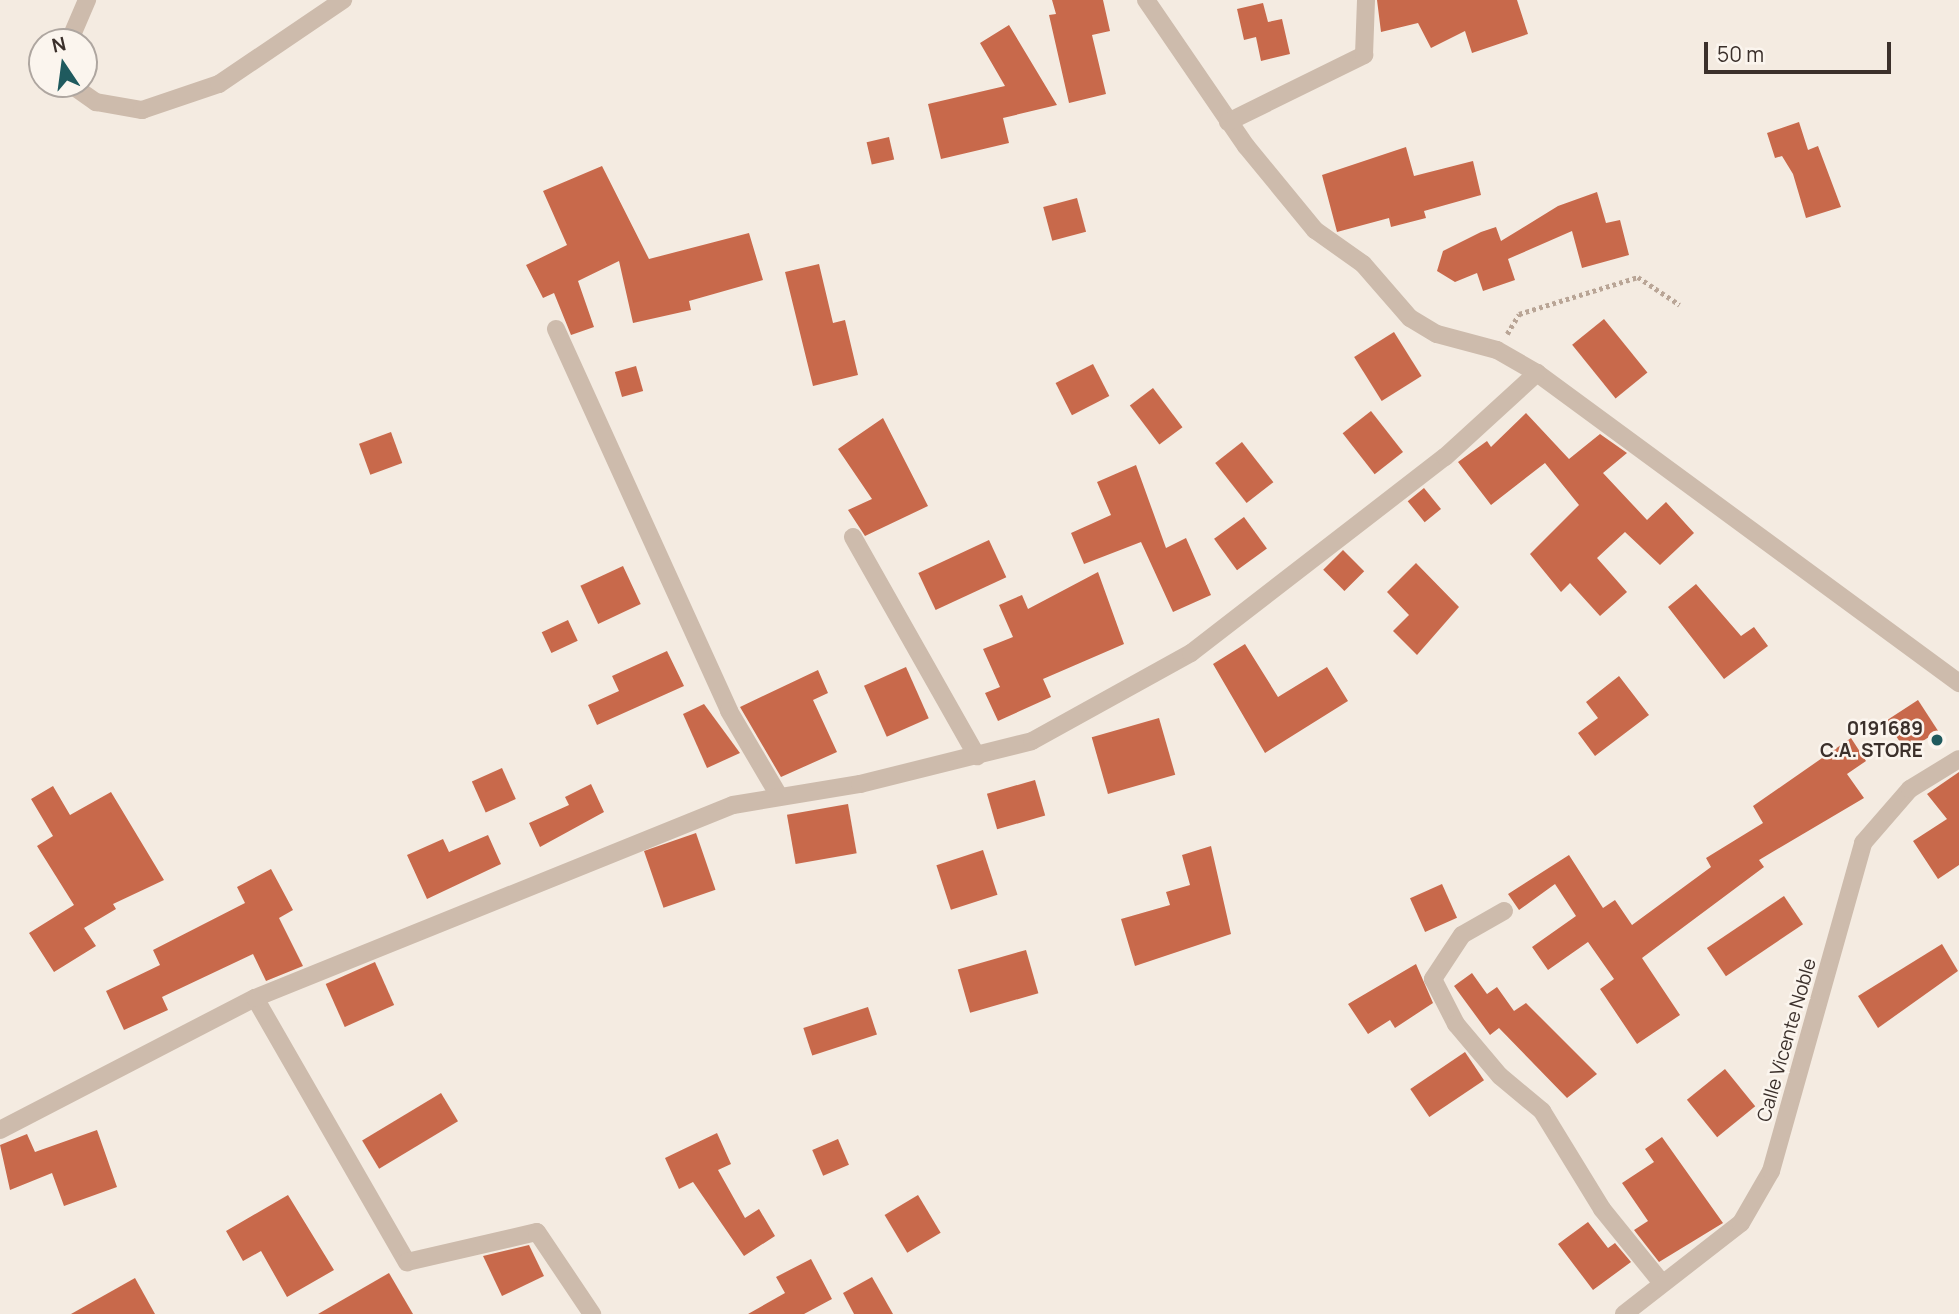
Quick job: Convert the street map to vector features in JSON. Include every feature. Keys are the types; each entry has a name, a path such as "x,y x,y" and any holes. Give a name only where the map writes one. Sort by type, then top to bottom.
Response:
{"street":[{"path":"75,28 87,0"},
{"path":"90,98 96,102 142,110 219,84 343,0"},
{"path":"1146,0 1228,122 1315,230 1363,264 1410,318 1437,334 1497,350 1537,373 1959,683"},
{"path":"1228,122 1364,55 1366,0"},
{"path":"556,329 729,711 779,796"},
{"path":"0,1130 255,998 733,805 977,756 1032,741 1191,653 1445,457 1537,373"},
{"path":"853,537 977,756"},
{"name":"Calle Vicente Noble","path":"1624,1314 1741,1223 1772,1171 1863,843 1910,789 1959,759"},
{"path":"1504,911 1462,935 1433,979 1456,1024 1500,1076 1542,1111 1602,1209 1662,1283"},
{"path":"255,998 407,1262 537,1232 592,1314"}],"path":[{"path":"1497,350 1519,314 1638,277 1680,305"}],"building":[{"path":"1052,0 1103,0 1110,31 1092,35 1106,94 1069,103 1049,15 1056,14"},
{"path":"1377,0 1517,0 1528,34 1472,53 1465,31 1431,48 1418,23 1381,32"},
{"path":"1263,3 1268,22 1282,19 1290,54 1261,61 1256,37 1244,40 1237,9"},
{"path":"1009,25 1057,105 1003,118 1009,143 941,159 928,104 1005,86 980,43"},
{"path":"1799,122 1808,150 1818,146 1841,207 1806,218 1793,174 1782,156 1775,158 1767,133"},
{"path":"889,137 894,159 872,165 867,142"},
{"path":"1406,147 1414,176 1473,161 1481,195 1424,211 1426,218 1391,227 1389,218 1337,232 1322,175"},
{"path":"602,166 649,259 749,233 763,280 689,301 691,310 633,323 619,261 578,281 594,327 571,335 554,293 543,298 526,265 567,245 543,191"},
{"path":"1597,192 1606,223 1620,220 1629,255 1582,268 1572,231 1508,259 1515,280 1483,291 1477,273 1455,282 1437,271 1443,251 1481,232 1496,227 1501,241 1558,206"},
{"path":"1077,198 1086,232 1052,241 1043,207"},
{"path":"819,264 833,323 845,320 858,375 813,386 785,272"},
{"path":"1604,319 1647,373 1616,398 1572,345"},
{"path":"1394,332 1422,376 1382,401 1354,357"},
{"path":"1093,364 1109,396 1072,415 1056,383"},
{"path":"636,366 643,391 622,397 615,372"},
{"path":"1153,388 1182,427 1159,445 1130,405"},
{"path":"1371,411 1403,452 1375,474 1343,433"},
{"path":"1526,413 1569,459 1600,434 1627,453 1603,473 1647,520 1666,502 1694,533 1660,565 1625,532 1597,558 1627,592 1600,616 1570,583 1561,592 1530,554 1579,505 1545,463 1491,505 1458,462 1487,441 1491,447"},
{"path":"883,418 928,506 865,536 848,510 872,499 838,449"},
{"path":"391,432 402,463 370,475 359,444"},
{"path":"1242,442 1273,482 1247,503 1215,463"},
{"path":"1136,465 1166,548 1186,538 1211,595 1173,612 1141,542 1084,564 1071,533 1111,515 1097,482"},
{"path":"1424,488 1441,509 1425,522 1408,501"},
{"path":"1244,517 1267,549 1237,570 1214,539"},
{"path":"989,540 1006,577 936,610 918,573"},
{"path":"1343,550 1364,571 1344,591 1323,570"},
{"path":"1416,563 1459,607 1417,655 1393,631 1409,615 1387,592"},
{"path":"623,566 641,604 598,624 580,586"},
{"path":"1098,572 1124,644 1043,679 1051,697 998,721 985,693 1000,687 983,649 1013,637 999,605 1022,595 1028,609"},
{"path":"1696,584 1741,636 1754,627 1768,646 1724,679 1668,607"},
{"path":"568,620 578,641 551,653 542,632"},
{"path":"1245,644 1278,697 1327,667 1348,701 1265,753 1213,664"},
{"path":"667,651 684,686 597,725 588,705 619,691 612,676"},
{"path":"906,667 929,718 887,737 864,686"},
{"path":"818,670 828,693 813,700 837,752 781,777 740,707"},
{"path":"1619,676 1649,715 1595,756 1578,733 1598,718 1586,702"},
{"path":"1918,700 1938,731 1906,752 1886,721"},
{"path":"704,704 740,753 707,768 683,714"},
{"path":"1159,718 1175,775 1108,794 1092,737"},
{"path":"1851,738 1866,761 1847,774 1864,798 1759,860 1764,867 1642,958 1680,1015 1637,1044 1600,989 1614,979 1588,942 1548,970 1532,947 1576,916 1555,884 1519,910 1508,894 1569,855 1603,908 1615,900 1632,925 1711,867 1706,858 1763,823 1753,806"},
{"path":"502,768 516,799 486,812 472,781"},
{"path":"1959,772 1959,865 1938,879 1913,841 1947,819 1927,794"},
{"path":"1035,780 1045,816 997,829 987,794"},
{"path":"591,784 604,812 540,847 529,823 569,805 565,797"},
{"path":"53,786 70,815 111,792 164,880 113,904 116,909 84,928 96,946 54,972 29,933 74,905 37,846 53,836 31,799"},
{"path":"848,804 857,853 796,864 787,815"},
{"path":"696,833 716,890 664,908 644,851"},
{"path":"488,835 501,864 427,899 407,855 443,839 449,852"},
{"path":"1211,846 1231,934 1135,966 1121,919 1170,905 1166,892 1190,885 1182,855"},
{"path":"983,850 998,895 951,910 936,865"},
{"path":"271,869 293,910 279,918 303,966 266,981 253,954 162,997 168,1010 124,1030 106,991 160,965 153,950 245,903 237,887"},
{"path":"1442,884 1457,918 1425,932 1410,898"},
{"path":"1784,896 1803,924 1726,976 1707,948"},
{"path":"1942,944 1958,971 1878,1028 1858,996"},
{"path":"1026,950 1038,993 970,1013 958,970"},
{"path":"375,962 394,1005 345,1027 326,984"},
{"path":"1416,964 1433,1003 1395,1028 1390,1020 1368,1034 1348,1004"},
{"path":"1472,973 1487,994 1497,987 1514,1011 1526,1003 1597,1074 1567,1098 1499,1028 1490,1035 1454,986"},
{"path":"868,1007 877,1035 812,1056 803,1028"},
{"path":"1465,1052 1484,1080 1429,1117 1410,1089"},
{"path":"1725,1069 1755,1106 1717,1137 1687,1100"},
{"path":"441,1093 458,1121 379,1169 362,1140"},
{"path":"97,1130 117,1187 64,1206 52,1173 10,1190 0,1145 27,1134 35,1152"},
{"path":"717,1133 731,1164 718,1170 745,1218 759,1209 775,1236 744,1256 693,1182 679,1189 665,1158"},
{"path":"1662,1137 1723,1223 1659,1262 1634,1230 1648,1221 1622,1183 1654,1162 1645,1149"},
{"path":"838,1139 849,1165 823,1176 812,1150"},
{"path":"288,1195 334,1270 287,1297 261,1251 243,1261 226,1231"},
{"path":"918,1195 941,1233 907,1253 885,1215"},
{"path":"1588,1222 1608,1248 1615,1243 1631,1262 1593,1290 1558,1244"},
{"path":"529,1245 544,1276 502,1296 483,1256"},
{"path":"811,1259 832,1299 804,1314 748,1314 785,1293 776,1277"},
{"path":"389,1273 413,1314 318,1314"},
{"path":"872,1277 893,1314 854,1314 843,1293"},
{"path":"135,1278 155,1314 71,1314"}],"place":[{"name":"0191689 C.A. STORE","path":"1937,740"}]}
